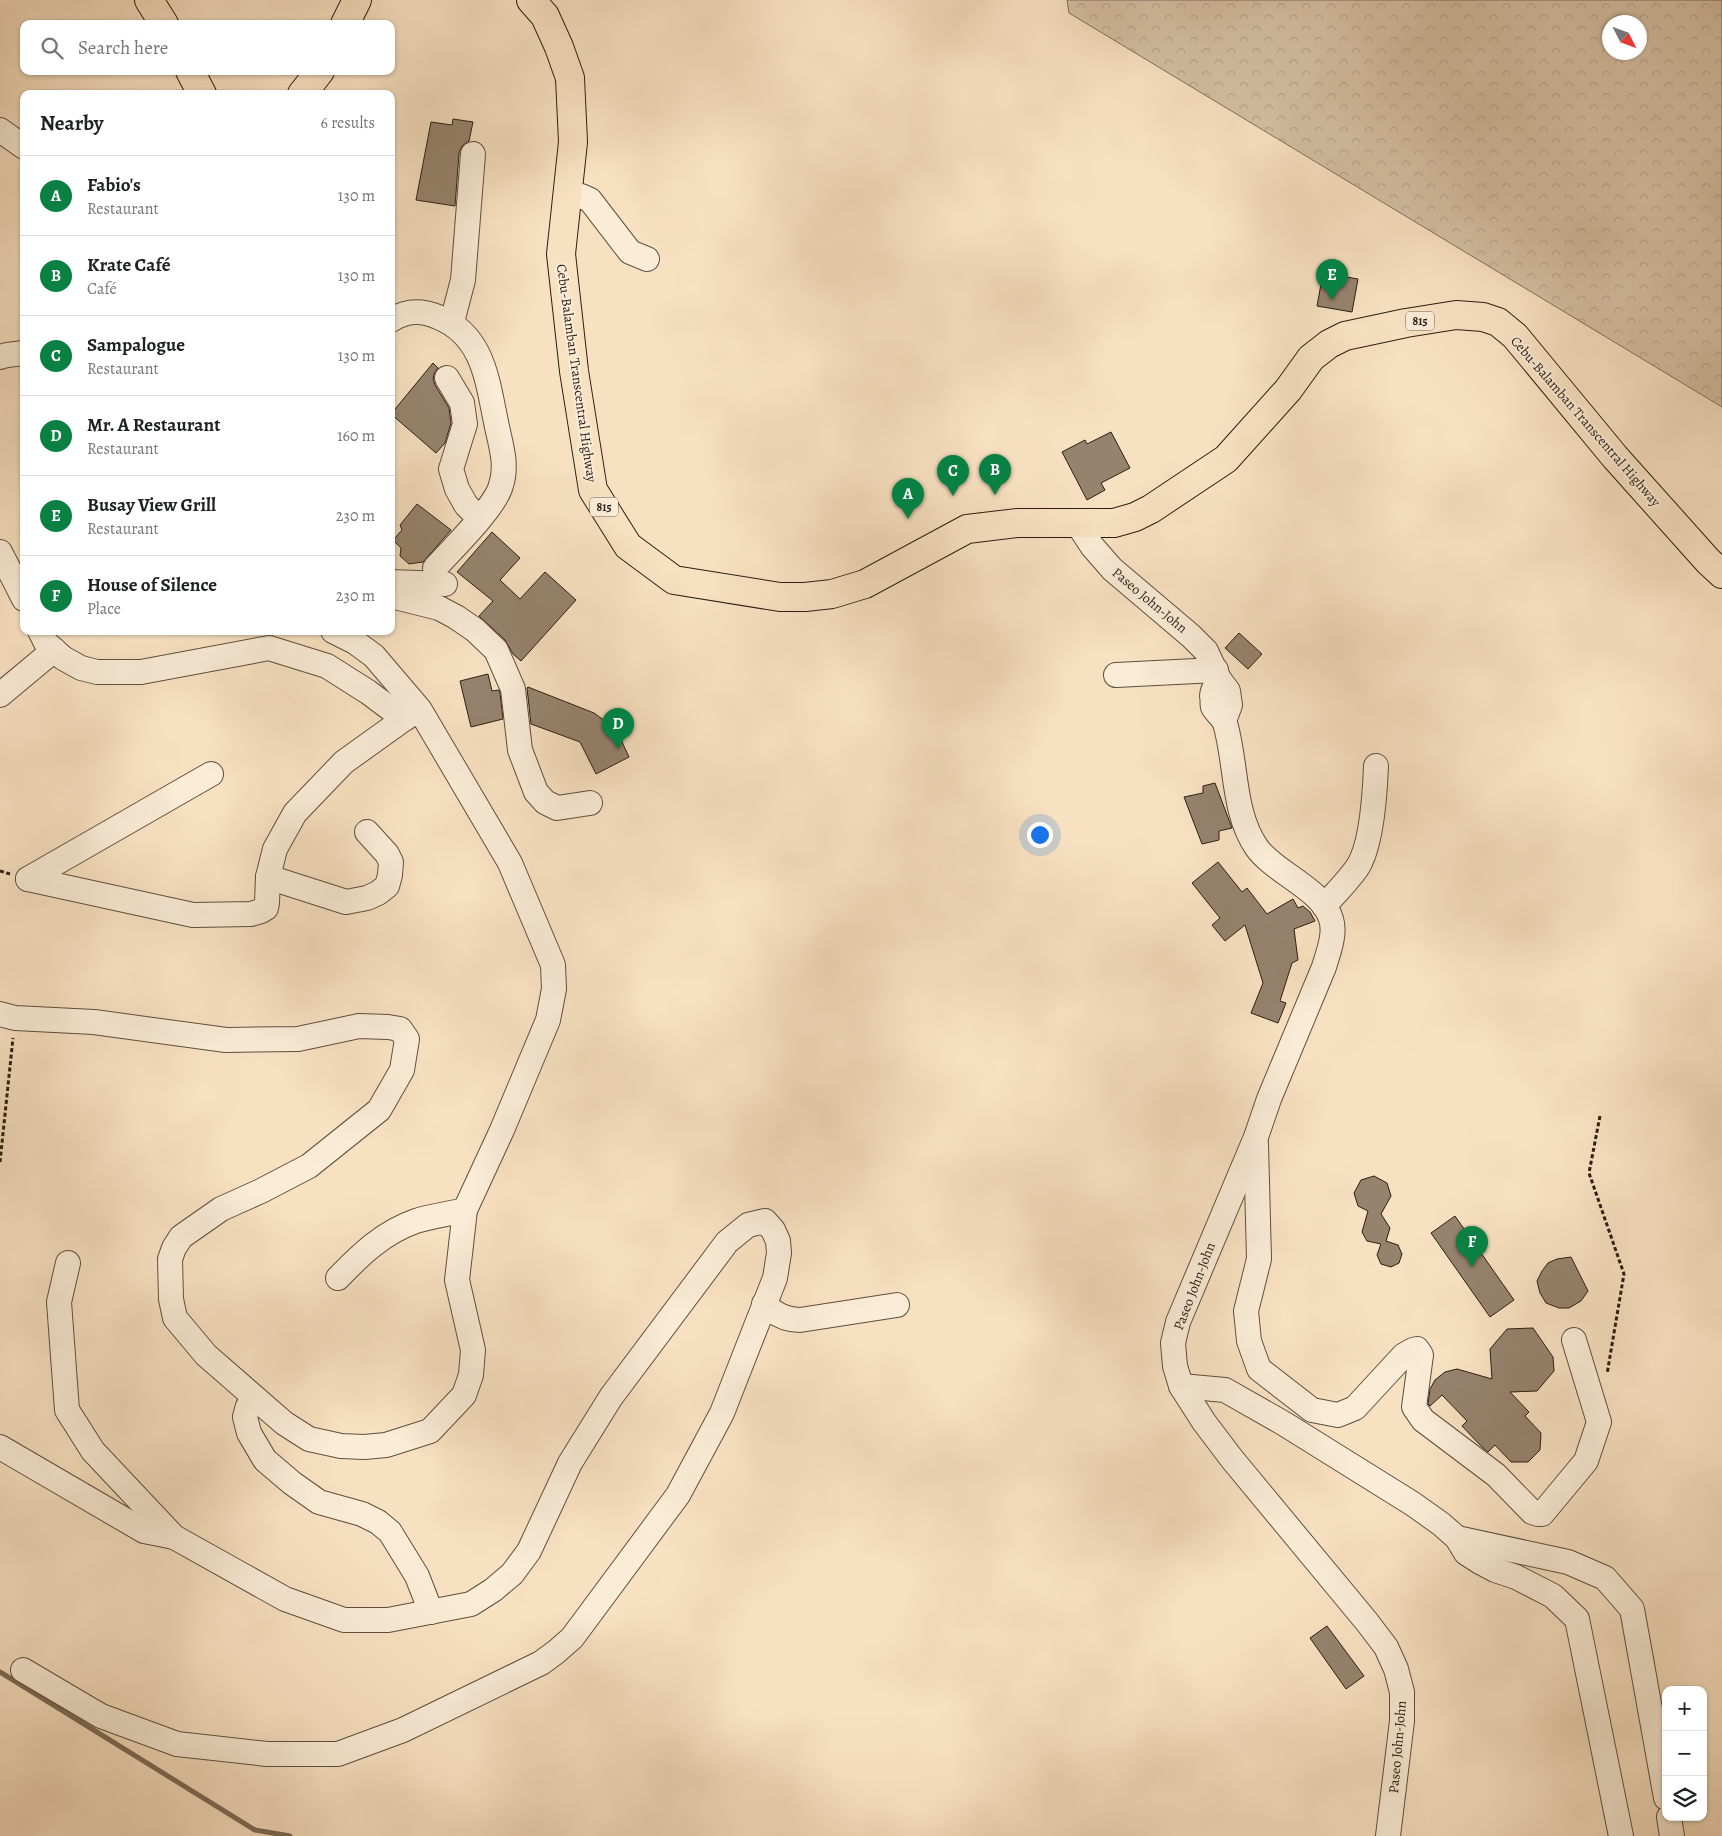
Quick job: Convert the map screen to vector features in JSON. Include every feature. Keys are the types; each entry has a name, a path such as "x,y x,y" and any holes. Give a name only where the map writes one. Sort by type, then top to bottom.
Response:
{"main road":[{"path":"149,0 162,20"},
{"path":"347,20 357,0"},
{"name":"Cebu-Balamban Transcentral Highway","path":"531,0 545,16 570,78 573,142 566,196 562,254 574,371 592,490 628,546 674,580 780,597 832,594 865,584 967,528 1018,523 1114,523 1135,517 1151,509 1226,459 1288,390 1311,358 1329,344 1357,333 1406,323 1456,316 1483,317 1498,322 1515,336 1615,457 1708,561 1722,574"},
{"path":"192,75 200,90"},
{"path":"305,90 317,75"}],"street":[{"path":"0,130 20,144"},
{"path":"452,322 462,280 473,154"},
{"path":"566,196 581,196 590,200 630,252 647,259"},
{"path":"395,318 410,312 426,311 452,322 468,337 485,370 505,468 501,487 493,503 479,518 440,576 395,582"},
{"path":"0,357 7,354 20,353"},
{"path":"446,378 462,403 465,424 451,469 457,489 466,504 479,518"},
{"name":"Paseo John-John","path":"1077,523 1092,546 1112,569 1206,651 1218,674 1212,693 1213,707 1224,721 1238,795 1245,820 1257,847 1276,867 1312,894 1324,906 1331,918 1332,932 1329,950 1269,1098 1256,1137 1178,1322 1173,1343 1175,1366 1181,1386 1204,1422 1232,1459 1367,1622 1386,1647 1396,1669 1402,1692 1402,1721 1388,1836"},
{"path":"0,552 20,591"},
{"path":"395,597 439,608 475,630 496,650 513,689 520,750 536,792 544,802 557,808 590,803"},
{"path":"8,1016 94,1022 226,1040 298,1040 359,1026 400,1029 407,1039 402,1070 379,1110 309,1166 262,1191 221,1209 180,1237 170,1260 171,1299 175,1318 206,1355 256,1400 309,1440 342,1446 386,1445 430,1431 464,1394 471,1375 473,1350 457,1280 465,1210 502,1130 548,1020 554,989 554,965 510,863 374,656 356,642 341,635"},
{"path":"0,694 47,640 63,658 81,668 97,672 141,672 269,648 327,666 368,692 412,715"},
{"path":"1116,675 1218,674"},
{"path":"211,774 28,879 192,915 251,914 261,911 266,908 268,877 275,849 295,812 344,762 412,715"},
{"path":"1324,906 1358,867 1367,841 1374,804 1376,766"},
{"path":"268,877 346,902 366,898 378,893 387,886 391,862 387,854 367,832"},
{"path":"1256,1137 1259,1259 1246,1311 1249,1341 1259,1369 1312,1410 1338,1415 1355,1408 1404,1355 1417,1349 1421,1355 1414,1407 1423,1420 1496,1475 1532,1512 1542,1514 1586,1461 1599,1422 1574,1340"},
{"path":"338,1278 367,1249 386,1236 416,1221 465,1210"},
{"path":"23,1670 102,1716 177,1744 267,1754 338,1754 403,1730 541,1663 572,1638 678,1495 722,1413 775,1278 779,1253 778,1241 773,1230 765,1221 748,1225 727,1242 611,1397 570,1463 529,1551 512,1574 493,1590 471,1604 388,1620 344,1620 285,1599 174,1537 93,1450 67,1410 59,1302 68,1264"},
{"path":"764,1304 770,1310 790,1320 897,1305"},
{"path":"1181,1386 1225,1390 1283,1423 1405,1499 1441,1524 1457,1538 1466,1552 1480,1562 1554,1596 1577,1620 1621,1836"},
{"path":"256,1400 248,1406 245,1416 248,1433 264,1460 319,1502 362,1514 378,1522 390,1532 417,1576 431,1612"},
{"path":"0,1447 144,1531 174,1537"},
{"path":"1457,1538 1568,1562 1605,1578 1632,1609 1662,1776"},
{"path":"1670,1821 1672,1836"}],"path":[{"path":"0,1162 8,1016"},
{"path":"1600,1116 1589,1173 1624,1274 1607,1376"}],"green space":[{"path":"1067,0 1722,0 1722,407 1069,13"}],"building":[{"path":"453,119 473,122 469,141 462,146 459,153 455,206 416,200 431,122 452,125"},
{"path":"1323,273 1358,279 1352,312 1317,306"},
{"path":"433,363 438,368 433,378 435,385 449,408 451,423 445,443 436,453 395,417 395,409"},
{"path":"1111,432 1130,468 1101,483 1105,490 1087,500 1062,452 1085,440 1087,444"},
{"path":"417,504 451,530 423,562 409,564 400,556 401,548 395,542 395,538 402,530 400,525"},
{"path":"492,532 520,558 500,580 520,599 545,572 576,600 521,661 513,654 505,640 479,616 493,601 457,572"},
{"path":"1239,633 1262,654 1248,669 1225,648"},
{"path":"488,674 492,691 499,690 500,693 503,719 471,727 460,681"},
{"path":"528,687 594,713 616,729 629,757 596,774 580,742 531,724"},
{"path":"1215,783 1232,828 1219,831 1219,840 1202,844 1184,797 1203,793 1203,786"},
{"path":"1218,862 1242,892 1247,888 1267,914 1293,899 1298,908 1303,906 1310,912 1315,921 1294,929 1298,960 1292,963 1280,1001 1286,1003 1278,1023 1251,1013 1263,983 1245,925 1225,941 1212,925 1220,918 1192,883"},
{"path":"1374,1176 1387,1183 1391,1196 1381,1214 1390,1228 1386,1241 1398,1245 1402,1254 1399,1263 1391,1267 1381,1264 1377,1255 1381,1244 1367,1241 1362,1232 1368,1211 1358,1206 1354,1193 1361,1180"},
{"path":"1455,1216 1514,1300 1490,1317 1431,1233"},
{"path":"1571,1257 1588,1291 1581,1301 1569,1308 1559,1308 1546,1303 1540,1293 1537,1281 1548,1263 1557,1259"},
{"path":"1533,1328 1553,1357 1554,1371 1537,1391 1510,1392 1529,1412 1525,1416 1541,1433 1540,1450 1528,1462 1511,1462 1495,1445 1488,1452 1482,1447 1462,1426 1467,1421 1442,1395 1430,1406 1428,1404 1430,1389 1435,1380 1445,1372 1457,1369 1492,1379 1490,1349 1507,1329"},
{"path":"1327,1626 1364,1676 1346,1689 1310,1638"}],"waterway":[{"path":"0,1672 255,1830 290,1836"}],"place":[{"name":"Busay View Grill","path":"1332,300"},
{"name":"Krate Café","path":"995,495"},
{"name":"Sampalogue","path":"953,496"},
{"name":"Fabio's","path":"908,519"},
{"name":"Mr. A Restaurant","path":"618,749"},
{"name":"House of Silence","path":"1472,1267"}]}
